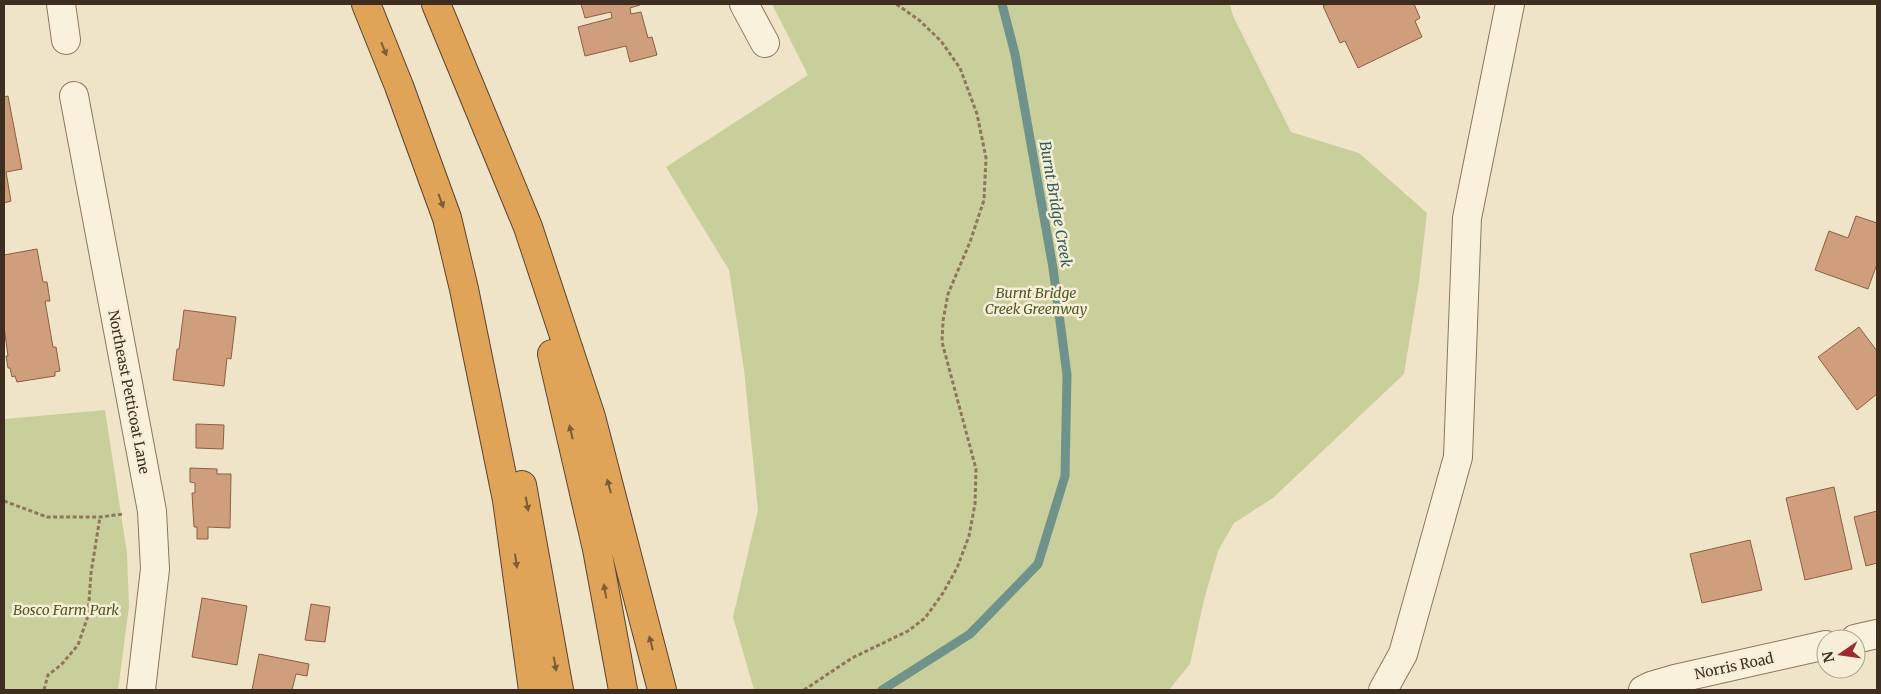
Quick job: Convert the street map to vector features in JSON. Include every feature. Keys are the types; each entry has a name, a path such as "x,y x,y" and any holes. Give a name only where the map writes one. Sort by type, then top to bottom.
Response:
{"highway":[{"path":"366,4 399,86 447,218 464,289 507,500 534,690"},
{"path":"430,4 518,230 559,379 597,549 623,690"},
{"path":"436,4 475,95 535,246 591,417 662,690"},
{"path":"464,289 524,490 559,690"}],"street":[{"path":"61,4 66,40"},
{"path":"744,4 765,43"},
{"path":"1383,690 1403,654 1458,458 1467,218 1510,4"},
{"name":"Northeast Petticoat Lane","path":"74,96 152,511 155,569 141,690"},
{"name":"Norris Road","path":"1643,690 1675,678 1816,647"}],"path":[{"path":"804,690 852,658 908,631 925,618 944,593 957,568 969,536 974,504 976,469 942,342 943,321 948,294 970,242 984,200 986,158 977,114 960,68 941,41 919,20 896,4"},
{"path":"4,501 47,517 100,517 152,511"},
{"path":"44,690 48,675 61,665 78,645 88,616 100,517"}],"green space":[{"name":"Burnt Bridge Creek Greenway","path":"772,4 1230,4 1233,16 1291,132 1359,153 1427,213 1419,282 1404,374 1273,498 1234,523 1218,551 1204,600 1190,664 1169,690 754,690 733,617 758,510 744,370 729,270 666,167 808,75"},
{"name":"Bosco Farm Park","path":"105,410 127,553 129,607 118,690 4,690 4,419"}],"building":[{"path":"581,4 640,4 630,8 631,14 641,12 648,38 652,37 657,55 630,62 626,46 585,56 578,27 612,18 611,12 585,18"},
{"path":"1327,4 1414,4 1420,18 1415,21 1422,37 1358,68 1345,41 1340,43 1323,6"},
{"path":"8,96 22,169 6,172 11,201 4,203 4,97"},
{"path":"1856,216 1877,223 1877,264 1868,289 1815,270 1829,231 1848,238"},
{"path":"37,249 43,282 47,282 50,301 45,301 53,347 56,347 60,371 55,372 55,376 17,382 15,376 12,377 10,368 8,368 6,356 8,356 4,327 4,255"},
{"path":"184,310 236,317 231,359 227,358 224,386 173,380"},
{"path":"1859,327 1877,351 1877,394 1857,410 1818,357"},
{"path":"196,424 224,425 223,449 196,448"},
{"path":"190,468 217,469 217,474 231,474 230,528 208,527 208,539 197,539 197,527 194,527 192,493 195,493 195,483 190,482"},
{"path":"1834,487 1852,569 1805,580 1786,498"},
{"path":"1877,511 1877,563 1866,566 1854,517"},
{"path":"1750,540 1762,590 1702,603 1690,554"},
{"path":"202,598 247,606 237,665 192,657"},
{"path":"311,604 330,607 325,642 305,640"},
{"path":"259,654 309,664 307,676 296,674 292,690 252,690"}],"waterway":[{"name":"Burnt Bridge Creek","path":"882,690 970,634 1038,564 1065,476 1067,375 1053,268 1015,54 1002,4"}]}
